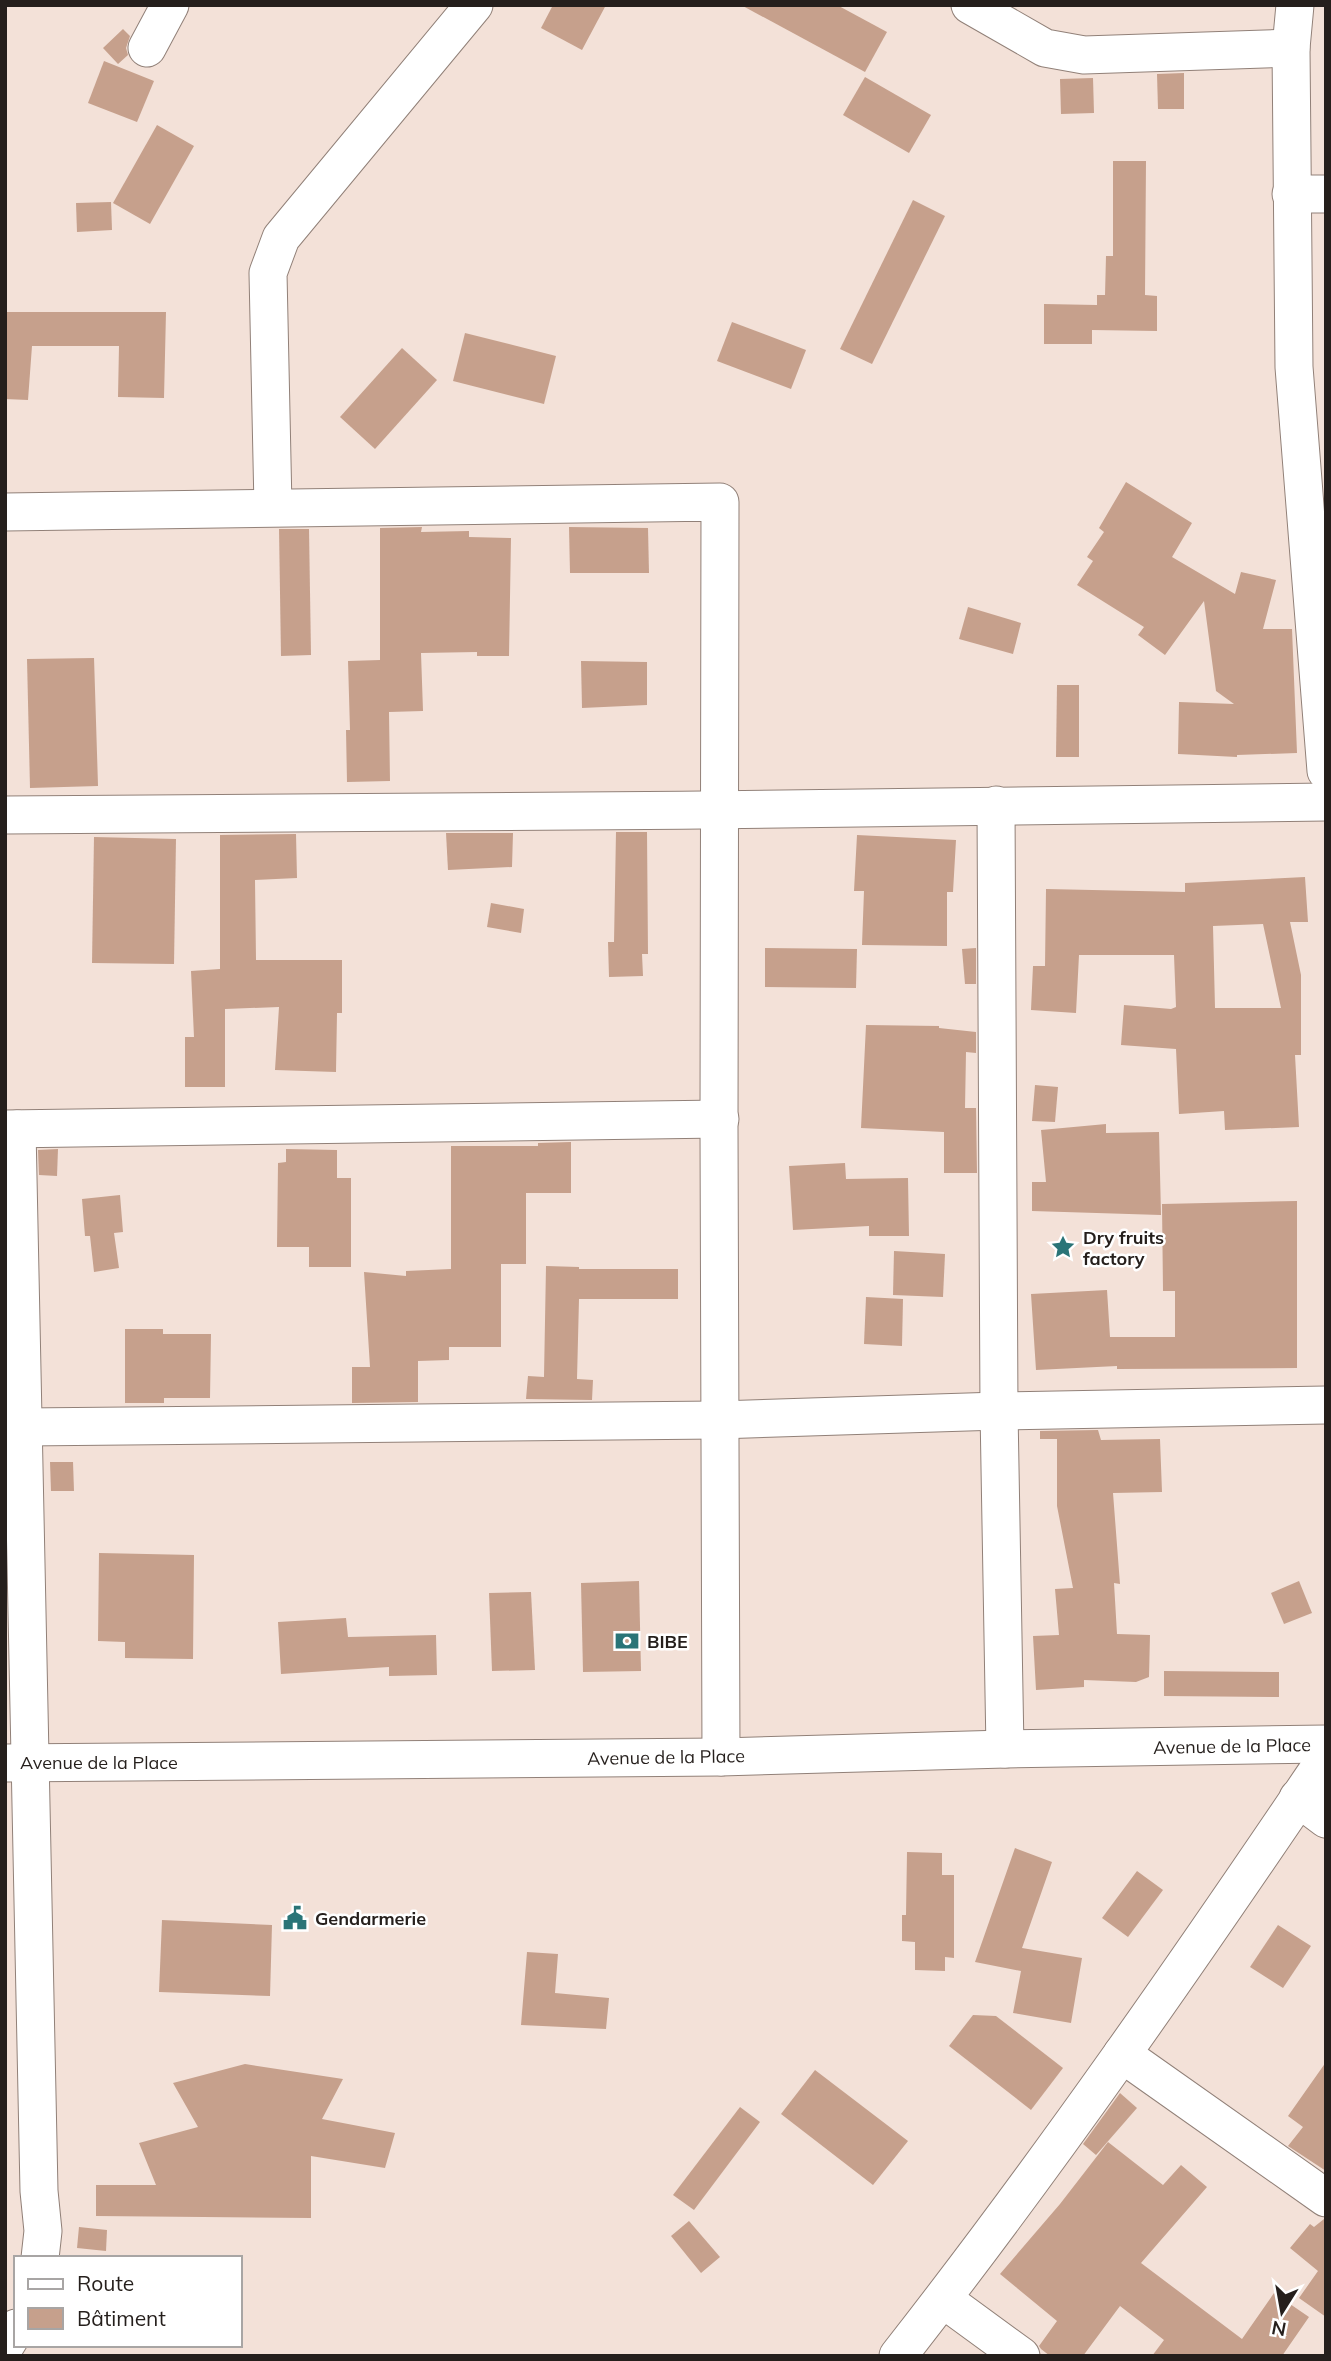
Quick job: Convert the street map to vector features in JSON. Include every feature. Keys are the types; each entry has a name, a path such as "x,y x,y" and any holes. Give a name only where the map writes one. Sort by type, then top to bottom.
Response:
{"street":[{"path":"146,48 170,5"},
{"path":"273,507 268,273 281,238 474,5"},
{"path":"970,5 1045,48 1084,55 1291,48"},
{"path":"1295,5 1291,48 1308,194 1294,367 1315,493 1326,771"},
{"path":"5,512 720,502 718,1420 721,1757"},
{"path":"5,815 720,811 1326,802"},
{"path":"996,805 999,1411 1005,1749"},
{"path":"40,2256 43,2231 18,1763 24,1427 11,1129 720,1119"},
{"path":"24,1427 718,1420 1326,1405"},
{"name":"Avenue de la Place","path":"18,1763 721,1757 1326,1744"},
{"path":"898,2356 943,2299 1122,2054 1312,1809 1326,1758"},
{"path":"1122,2054 1326,2198"},
{"path":"943,2299 1021,2356"}],"building":[{"path":"553,5 606,5 582,50 541,28"},
{"path":"741,5 837,5 887,32 865,72"},
{"path":"123,29 130,36 126,48 128,55 118,64 103,48"},
{"path":"104,61 154,81 137,122 88,103"},
{"path":"1184,73 1184,109 1158,109 1157,74"},
{"path":"865,77 931,115 909,153 843,115"},
{"path":"1093,78 1094,113 1061,114 1060,79"},
{"path":"157,125 194,146 150,224 113,203"},
{"path":"1113,161 1146,161 1145,295 1157,296 1157,331 1092,330 1092,344 1044,344 1044,304 1097,305 1097,295 1105,295 1106,256 1113,256"},
{"path":"913,200 945,216 872,364 840,349"},
{"path":"111,202 112,230 77,232 76,203"},
{"path":"6,312 166,312 164,398 118,397 119,346 32,346 28,400 5,399"},
{"path":"732,322 806,350 791,389 717,361"},
{"path":"465,333 556,356 544,404 453,381"},
{"path":"402,348 437,380 375,449 340,417"},
{"path":"1126,482 1192,523 1172,557 1235,594 1241,572 1276,580 1263,629 1292,629 1297,753 1237,757 1178,754 1179,702 1234,704 1216,691 1204,601 1165,655 1138,635 1144,627 1077,585 1093,561 1087,557 1104,532 1099,528"},
{"path":"422,527 421,532 469,531 469,537 511,538 509,656 477,656 477,652 421,653 423,711 389,712 390,781 347,782 346,730 350,730 348,661 380,660 380,528"},
{"path":"569,527 648,528 649,573 570,573"},
{"path":"279,529 309,529 311,655 281,656"},
{"path":"968,607 1021,623 1013,654 959,639"},
{"path":"94,658 98,786 30,788 27,659"},
{"path":"581,661 647,662 647,705 582,708"},
{"path":"1057,685 1079,685 1079,757 1056,757"},
{"path":"616,832 647,832 648,954 642,954 643,976 609,977 608,942 614,942"},
{"path":"446,833 513,833 512,867 448,870"},
{"path":"296,834 297,878 255,880 256,960 342,960 342,1013 337,1013 336,1072 275,1070 279,1007 225,1009 225,1087 185,1087 185,1037 194,1037 191,971 220,969 220,835"},
{"path":"857,835 956,840 953,892 947,892 947,946 862,945 864,891 854,891"},
{"path":"94,837 176,839 174,964 92,963"},
{"path":"1305,877 1308,922 1290,922 1301,975 1301,1055 1295,1055 1299,1127 1225,1130 1224,1111 1179,1114 1176,1049 1121,1045 1124,1005 1171,1009 1176,1007 1174,955 1079,955 1076,1013 1031,1010 1033,966 1045,966 1046,889 1185,892 1185,883","holes":["1263,924 1281,1008 1215,1008 1213,926"]},
{"path":"491,903 524,909 521,933 487,927"},
{"path":"765,948 857,949 856,988 765,987"},
{"path":"976,948 976,984 965,984 962,949"},
{"path":"866,1025 939,1026 976,1032 976,1053 966,1052 965,1108 976,1108 977,1173 944,1173 944,1132 861,1128"},
{"path":"1035,1085 1058,1087 1055,1122 1032,1121"},
{"path":"1106,1124 1106,1133 1159,1132 1161,1215 1032,1211 1032,1182 1046,1182 1041,1130"},
{"path":"571,1142 571,1193 526,1193 526,1264 501,1264 501,1347 449,1347 449,1360 418,1361 418,1402 352,1403 352,1367 370,1367 364,1272 406,1276 406,1271 451,1269 451,1146 538,1146 538,1143"},
{"path":"58,1149 57,1176 39,1175 38,1150"},
{"path":"286,1149 337,1150 337,1178 351,1178 351,1267 309,1267 309,1247 277,1247 278,1163 286,1162"},
{"path":"845,1163 846,1179 908,1178 909,1236 869,1236 869,1226 793,1230 789,1166"},
{"path":"120,1195 123,1232 114,1233 119,1268 94,1272 90,1236 85,1236 82,1199"},
{"path":"1297,1201 1297,1368 1117,1369 1117,1366 1036,1370 1031,1294 1107,1290 1110,1337 1175,1337 1175,1291 1163,1291 1162,1204"},
{"path":"894,1251 945,1254 943,1297 893,1295"},
{"path":"546,1266 579,1269 678,1269 678,1299 579,1299 577,1379 593,1380 592,1400 526,1399 528,1376 544,1377"},
{"path":"866,1297 903,1299 902,1346 864,1344"},
{"path":"125,1329 163,1329 163,1334 211,1334 210,1398 164,1398 164,1403 125,1403"},
{"path":"1098,1430 1101,1440 1160,1439 1162,1492 1113,1493 1120,1584 1114,1583 1117,1634 1150,1635 1149,1677 1136,1682 1084,1680 1084,1687 1036,1690 1033,1636 1059,1635 1055,1589 1073,1588 1057,1506 1057,1439 1040,1439 1040,1431"},
{"path":"50,1462 73,1462 74,1491 51,1491"},
{"path":"99,1553 194,1555 193,1659 125,1658 125,1642 98,1641"},
{"path":"639,1581 641,1671 583,1672 581,1583"},
{"path":"1299,1581 1312,1613 1284,1624 1271,1593"},
{"path":"531,1592 535,1670 492,1671 489,1593"},
{"path":"346,1618 348,1637 436,1635 437,1675 389,1676 389,1667 281,1674 278,1622"},
{"path":"1164,1671 1279,1672 1279,1697 1164,1696"},
{"path":"1015,1848 1052,1862 1022,1948 1082,1958 1071,2023 1013,2013 1021,1971 975,1962"},
{"path":"907,1852 942,1853 942,1875 954,1875 954,1958 945,1957 945,1971 915,1970 915,1942 902,1941 902,1915 906,1915"},
{"path":"1137,1871 1163,1890 1128,1937 1102,1918"},
{"path":"162,1920 272,1925 270,1996 159,1992"},
{"path":"1278,1925 1311,1946 1283,1988 1250,1967"},
{"path":"527,1952 558,1954 555,1993 609,1998 606,2029 521,2025"},
{"path":"973,2015 996,2016 1063,2068 1031,2110 949,2046"},
{"path":"1326,2062 1326,2171 1288,2146 1303,2127 1288,2116"},
{"path":"245,2064 343,2079 322,2119 395,2133 385,2168 311,2156 311,2218 96,2216 96,2185 156,2185 139,2143 198,2127 173,2083"},
{"path":"815,2070 908,2141 873,2185 781,2114"},
{"path":"1120,2093 1137,2108 1096,2155 1083,2144"},
{"path":"740,2107 760,2122 694,2210 673,2195"},
{"path":"1108,2142 1163,2185 1181,2165 1207,2187 1141,2263 1242,2339 1274,2293 1309,2317 1282,2356 1152,2356 1164,2340 1120,2306 1083,2356 1050,2356 1041,2349 1039,2346 1057,2321 1000,2274 1060,2204"},
{"path":"1324,2219 1326,2317 1299,2298 1318,2271 1290,2248 1310,2224 1314,2227"},
{"path":"689,2221 720,2257 701,2273 671,2236"},
{"path":"79,2227 107,2230 106,2251 77,2248"}],"place":[{"name":"Dry fruits factory","path":"1063,1247"},
{"name":"BIBE","path":"627,1641"},
{"name":"Gendarmerie","path":"295,1918"}]}
